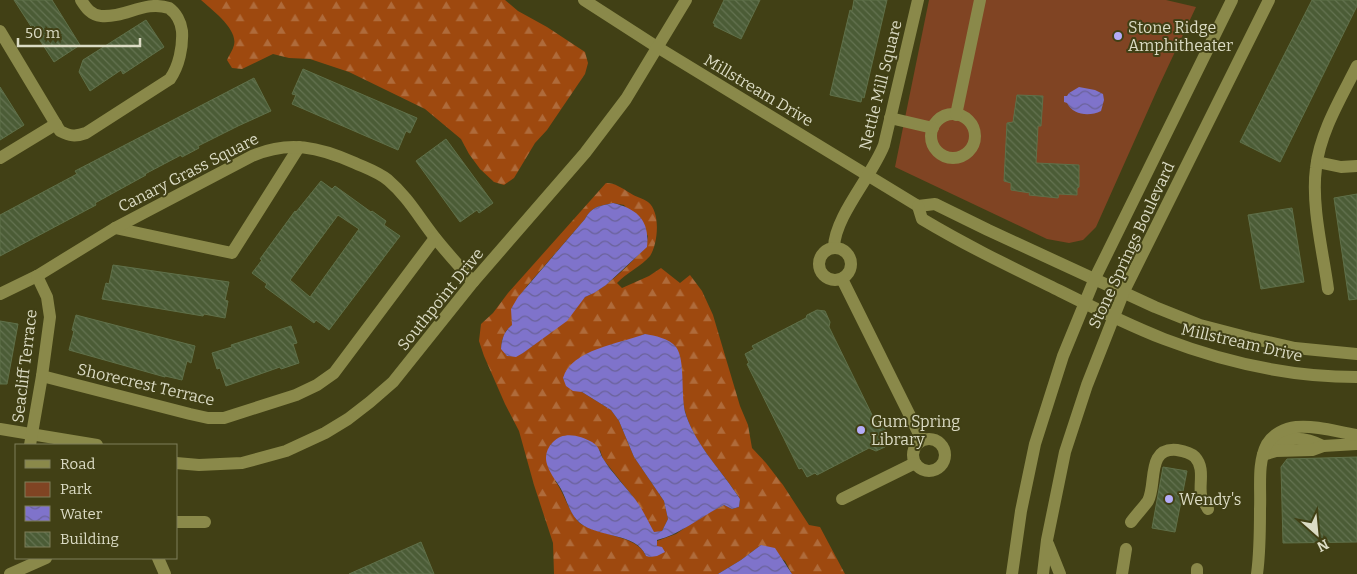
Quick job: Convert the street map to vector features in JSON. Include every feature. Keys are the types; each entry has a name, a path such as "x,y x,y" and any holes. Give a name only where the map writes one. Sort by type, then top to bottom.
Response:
{"street":[{"path":"0,31 60,131 76,137 86,133 170,79 176,71 182,31 179,20 173,11 165,4 156,1 144,0 107,16 98,16 89,12 80,0"},
{"name":"Millstream Drive","path":"584,0 657,47 918,206 935,204 988,230 1200,325 1295,348 1357,354"},
{"name":"Southpoint Drive","path":"178,463 199,465 242,464 286,451 325,433 370,402 393,382 473,282 585,153 626,99 686,0"},
{"name":"Nettle Mill Square","path":"834,248 836,233 842,218 881,151 918,0"},
{"path":"956,115 980,0"},
{"name":"Stone Springs Boulevard","path":"1012,574 1021,511 1035,444 1053,385 1096,278 1232,0"},
{"name":"Stone Springs Boulevard","path":"1043,574 1047,540 1065,452 1087,385 1124,291 1269,0"},
{"path":"1328,289 1315,198 1317,162 1327,128 1353,83 1357,66"},
{"path":"956,115 968,121 974,132 972,146 963,155 950,158 938,152 932,141 933,128 942,117 956,115"},
{"path":"890,118 933,128"},
{"path":"0,158 56,124"},
{"name":"Canary Grass Square","path":"0,294 37,276 115,228 267,149 284,146 326,151 382,176 398,189 414,207 436,238 473,282"},
{"path":"115,228 232,253 299,147"},
{"path":"1317,162 1341,167 1357,166"},
{"name":"Millstream Drive","path":"918,206 922,219 982,254 1114,318 1163,339 1200,351 1290,372 1357,377"},
{"name":"Shorecrest Terrace","path":"42,376 208,418 224,418 296,395 317,385 334,373 436,238"},
{"path":"834,248 847,252 851,261 850,272 842,279 837,280 826,278 819,269 820,258 823,252 834,248"},
{"name":"Seacliff Terrace","path":"31,439 50,317 47,296 37,276"},
{"path":"842,279 922,440"},
{"path":"1257,574 1260,546 1261,464 1270,440 1286,429 1298,427 1311,427 1357,435"},
{"path":"0,430 31,439 86,444"},
{"path":"932,439 944,448 946,458 941,467 931,472 920,469 915,463 912,454 922,440 932,439"},
{"path":"1263,455 1273,446 1291,439 1311,440 1323,446 1357,444"},
{"path":"1131,522 1148,500 1158,456 1171,450 1180,450 1195,456 1200,465 1202,496 1208,509"},
{"path":"842,499 915,463"},
{"path":"178,522 206,522"},
{"path":"1047,540 1060,574"},
{"path":"1122,574 1126,549"},
{"path":"12,573 19,559"},
{"path":"12,573 44,559"},
{"path":"158,559 165,574"}],"green space":[{"path":"201,0 505,0 518,11 585,52 588,63 585,74 547,130 535,143 514,178 504,185 494,182 480,169 461,139 425,109 349,72 310,59 289,58 273,54 242,69 232,68 227,60 234,45 232,33 223,20"},
{"path":"929,0 1166,0 1196,7 1096,227 1083,240 1069,243 1047,239 895,167"},
{"path":"606,183 618,186 648,202 655,213 657,228 653,251 647,260 617,283 622,288 649,276 661,268 680,283 690,275 702,291 713,315 740,406 748,425 752,448 783,485 809,525 820,527 845,574 792,574 785,561 761,545 718,574 554,574 553,543 519,431 505,404 479,341 481,324 493,313 508,293","holes":["613,203 624,205 648,236 646,247 618,275 602,288 585,297 523,353 501,349 502,340 506,331 512,325 526,287 590,211","645,334 679,354 682,397 689,423 702,446 740,499 739,507 732,509 724,505 704,515 676,534 657,541 657,546 646,556 635,544 581,524 555,481 600,450 603,459 634,498 654,533 662,531 668,519 664,501 634,457 619,421 611,410 582,392 630,340"]}],"water":[{"path":"1079,87 1095,90 1103,94 1104,100 1101,111 1082,114 1073,110 1064,102 1064,96 1067,96"},
{"path":"613,203 636,213 644,223 647,247 606,285 585,297 567,321 523,353 516,357 507,356 501,349 502,342 505,333 512,325 511,309 518,297 590,211"},
{"path":"645,334 666,339 676,347 681,361 684,407 691,427 703,448 740,499 739,507 732,509 724,505 675,534 657,540 657,546 662,547 665,552 650,557 646,556 641,548 634,543 596,531 580,523 571,512 561,489 549,470 546,457 551,445 562,436 577,436 592,442 598,448 611,470 638,503 654,532 662,531 668,519 664,501 634,457 619,421 611,410 582,392 573,391 566,386 563,378 568,368 586,354"},
{"path":"761,545 775,548 792,574 718,574 741,560"}],"building":[{"path":"14,0 52,0 80,45 54,62"},
{"path":"724,0 760,0 741,39 714,26 715,24 713,23"},
{"path":"854,0 887,0 864,98 862,97 861,102 830,95"},
{"path":"1312,0 1357,0 1357,6 1280,162 1240,142"},
{"path":"146,20 164,47 123,74 121,70 90,91 79,72 83,60"},
{"path":"303,69 417,118 410,133 406,131 398,150 292,104 296,95 292,94"},
{"path":"254,78 271,111 145,174 95,203 96,205 0,256 0,215 77,174 75,171"},
{"path":"0,87 24,125 0,140"},
{"path":"1017,95 1043,96 1041,126 1038,126 1036,163 1079,165 1077,195 1059,194 1058,198 1029,195 1030,193 1011,190 1011,183 1004,181 1007,123 1013,122"},
{"path":"446,139 493,203 479,213 477,210 460,222 416,161"},
{"path":"321,181 332,189 335,186 372,211 386,221 384,225 400,236 329,330 316,320 314,323 265,287 267,284 252,273 262,260 260,259","holes":["338,215 359,229 310,297 290,280"]},
{"path":"1357,194 1357,299 1349,300 1334,198"},
{"path":"1292,208 1304,282 1261,289 1248,215"},
{"path":"113,265 229,282 225,300 228,301 225,318 102,299 106,283 109,284"},
{"path":"817,310 825,311 830,322 829,327 877,425 883,426 889,437 885,447 876,451 869,448 817,475 815,473 807,477 802,468 799,469 747,364 749,363 745,354 754,349 752,346 806,318 807,315"},
{"path":"76,315 195,346 191,363 187,361 182,380 69,350"},
{"path":"0,321 18,324 7,384 0,384"},
{"path":"291,326 297,343 293,344 299,363 281,369 280,367 226,386 220,368 217,369 212,353"},
{"path":"1357,457 1357,542 1283,543 1281,467 1287,459"},
{"name":"Wendy's","path":"1163,467 1187,471 1175,532 1152,528"},
{"path":"421,542 434,574 349,574"}],"place":[{"name":"Stone Ridge Amphitheater","path":"1118,36"},
{"name":"Gum Spring Library","path":"861,430"},
{"name":"Wendy's","path":"1169,499"}]}
